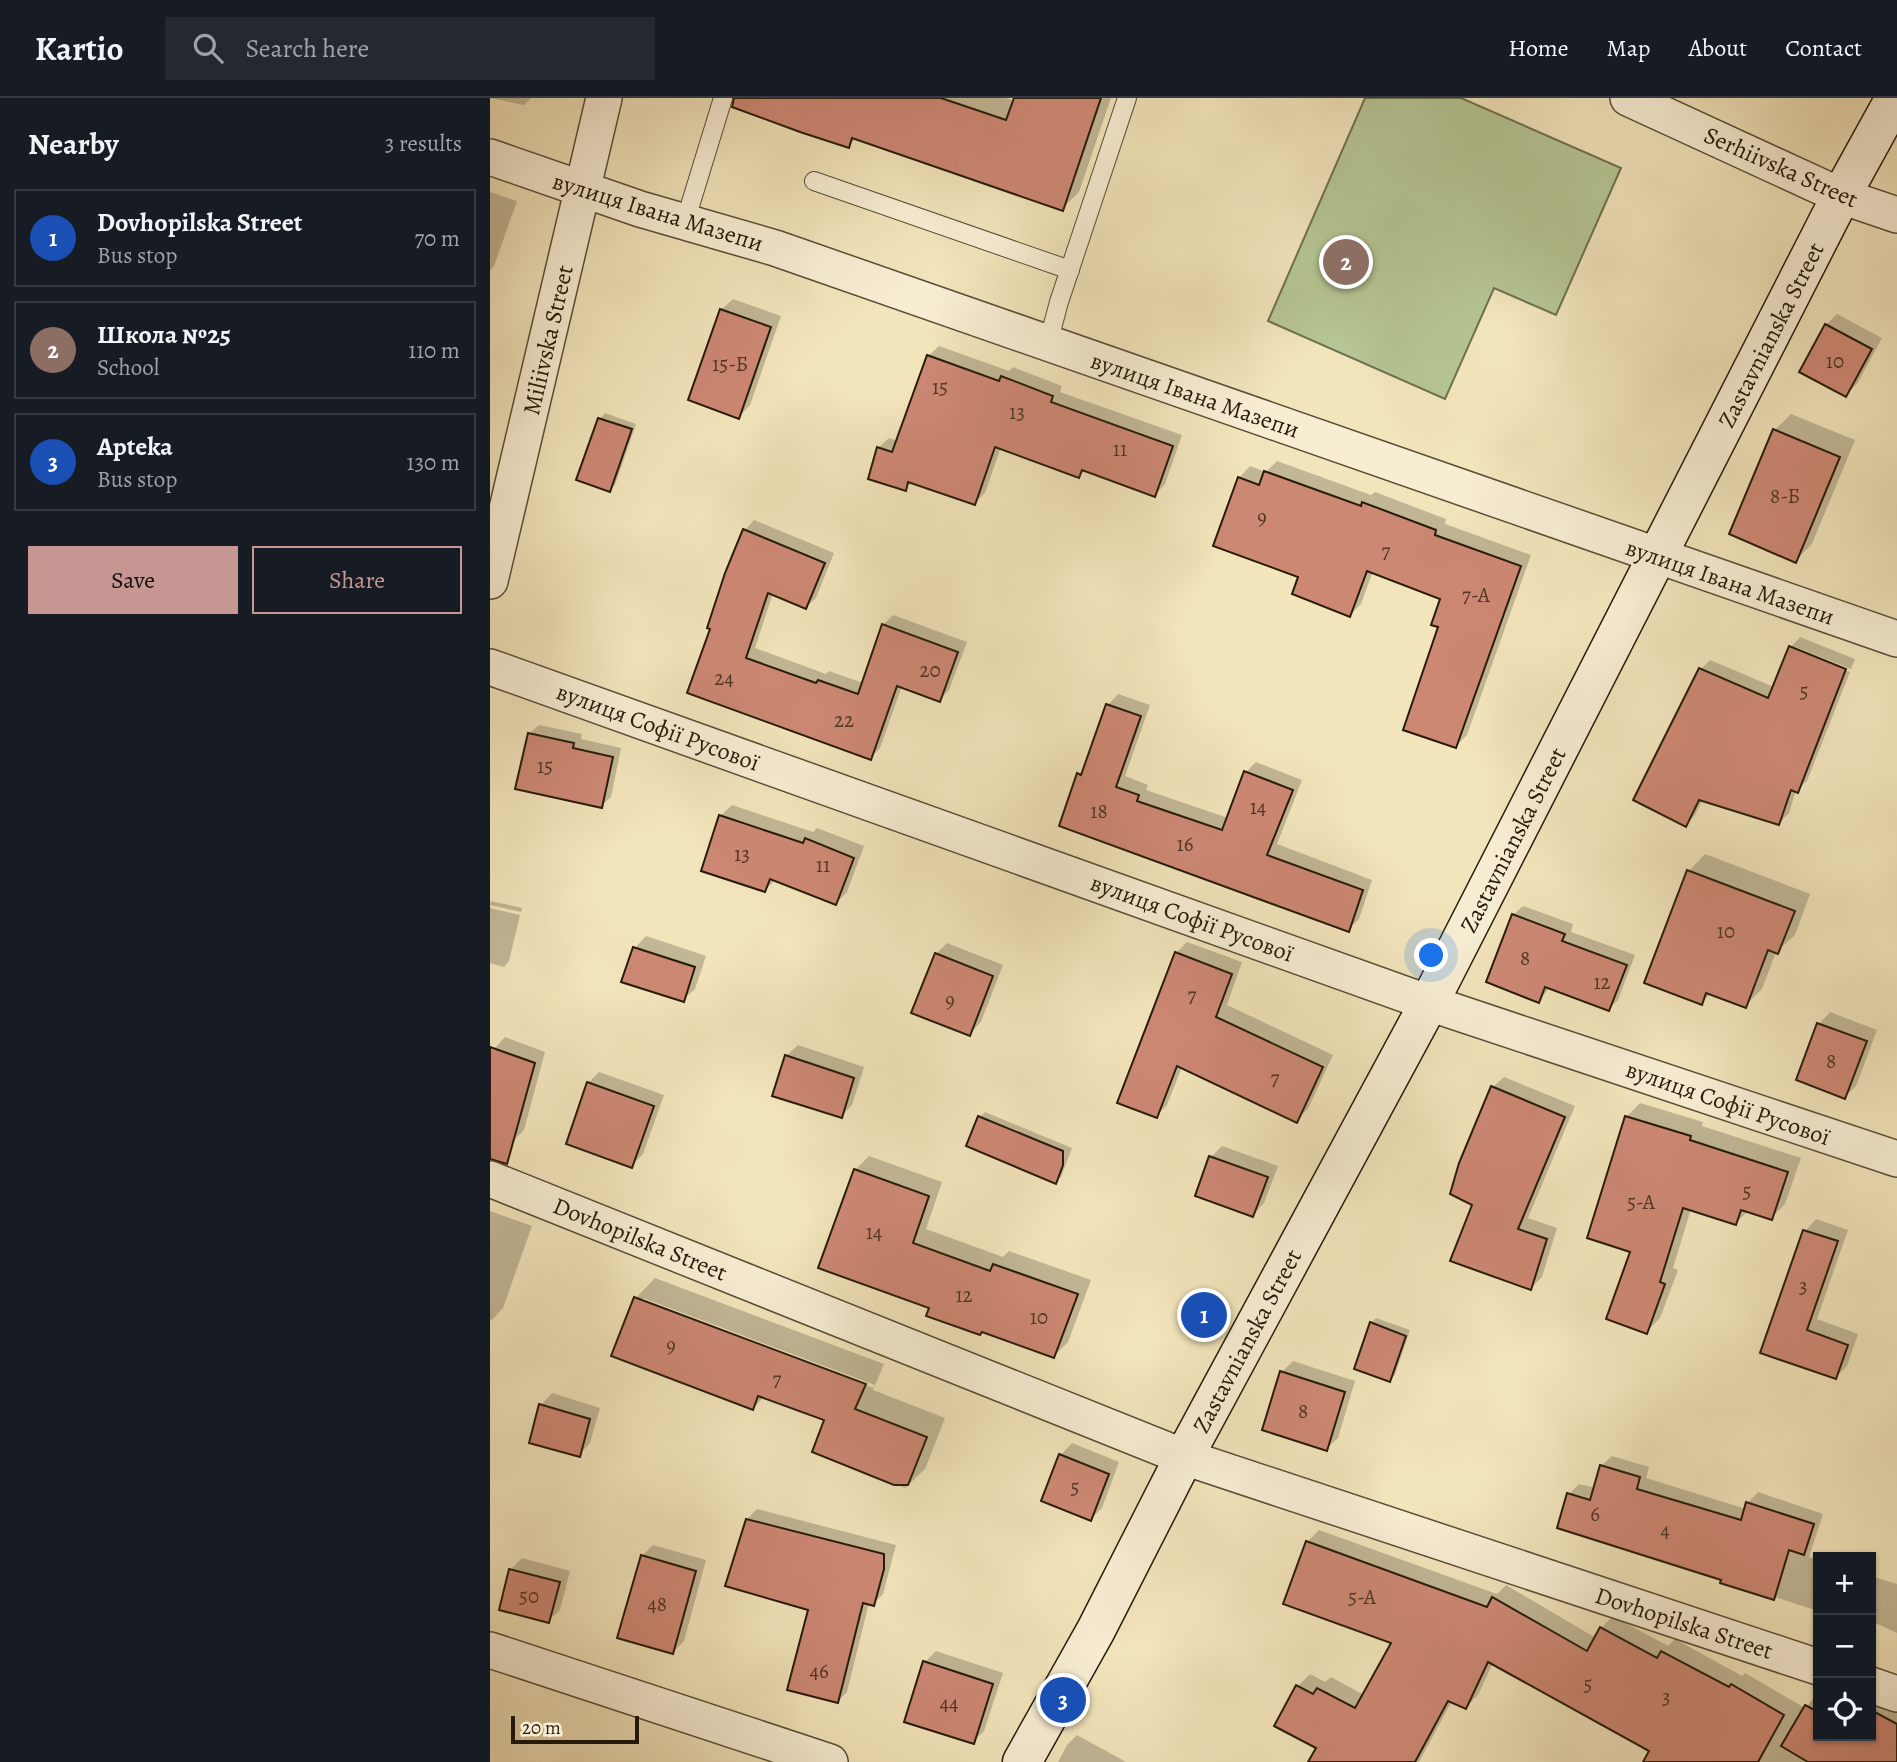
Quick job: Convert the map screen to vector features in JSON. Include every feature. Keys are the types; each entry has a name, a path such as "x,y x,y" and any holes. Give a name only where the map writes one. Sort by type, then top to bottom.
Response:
{"street":[{"name":"Miliivska Street","path":"490,581 604,98"},
{"name":"Serhiivska Street","path":"1628,98 1841,196 1897,215"},
{"name":"Zastavnianska Street","path":"1022,1762 1096,1630 1184,1457 1429,1003 1841,196 1895,98"},
{"name":"вулиця Івана Мазепи","path":"490,157 583,191 775,248 1658,558 1897,639"},
{"name":"вулиця Софії Русової","path":"490,667 1429,1003 1897,1160"},
{"name":"Dovhopilska Street","path":"490,1179 1184,1457 1813,1665"},
{"path":"490,1650 830,1762"},
{"path":"1876,1687 1897,1694"}],"lane":[{"path":"685,222 723,98"},
{"path":"1048,344 1127,98"},
{"path":"814,181 1070,270"}],"green space":[{"path":"1365,98 1461,98 1621,168 1556,315 1494,288 1445,399 1268,321"}],"building":[{"path":"734,98 941,98 1006,120 1014,98 1101,98 1063,211 852,138 849,148 800,132 732,107"},
{"path":"720,309 771,327 739,419 688,400"},
{"path":"1825,324 1872,349 1846,397 1799,372"},
{"path":"927,355 999,381 1001,376 1053,396 1051,402 1173,446 1155,497 1082,470 1079,478 995,447 975,505 908,482 906,491 868,479 877,447 892,452"},
{"path":"598,418 632,429 610,492 576,480"},
{"path":"1773,429 1840,457 1796,563 1729,534"},
{"path":"1264,471 1361,506 1362,502 1436,530 1435,535 1521,566 1456,748 1403,730 1438,627 1431,625 1440,599 1367,571 1350,617 1292,594 1298,577 1213,546 1238,477 1259,485"},
{"path":"743,529 825,563 806,609 768,593 746,658 816,683 818,680 858,694 882,624 958,652 940,702 897,686 871,760 687,693 710,629 707,628 725,573"},
{"path":"1789,646 1846,669 1798,793 1791,790 1779,825 1699,800 1686,827 1633,800 1699,668 1768,698"},
{"path":"1106,704 1141,716 1116,787 1139,795 1137,801 1222,830 1244,771 1293,790 1267,855 1363,890 1349,932 1059,826 1077,773 1081,775"},
{"path":"528,733 574,743 573,748 613,757 602,808 515,789"},
{"path":"719,815 803,843 805,838 854,858 836,905 770,879 765,892 701,871"},
{"path":"1687,870 1795,911 1778,954 1768,950 1746,1008 1706,993 1702,1005 1644,983"},
{"path":"1512,914 1565,934 1562,941 1627,965 1609,1011 1545,987 1539,1003 1486,982"},
{"path":"633,947 695,967 684,1002 621,982"},
{"path":"1175,952 1232,974 1216,1017 1323,1067 1297,1123 1177,1066 1157,1118 1117,1103"},
{"path":"935,953 993,976 970,1036 911,1013"},
{"path":"1817,1023 1867,1041 1845,1099 1796,1080"},
{"path":"490,1047 535,1063 507,1164 490,1159"},
{"path":"785,1055 854,1078 842,1118 772,1096"},
{"path":"587,1082 654,1106 632,1168 566,1144"},
{"path":"1491,1086 1565,1117 1518,1229 1547,1239 1531,1290 1450,1261 1472,1205 1450,1194 1459,1163"},
{"path":"978,1116 1063,1151 1063,1165 1056,1184 966,1146"},
{"path":"1625,1116 1691,1136 1690,1140 1788,1172 1772,1220 1741,1210 1736,1225 1683,1208 1660,1282 1665,1284 1647,1334 1606,1319 1630,1252 1587,1238"},
{"path":"1209,1156 1268,1177 1253,1217 1195,1196"},
{"path":"854,1169 929,1196 913,1243 990,1271 993,1264 1078,1294 1054,1358 982,1332 980,1335 926,1316 929,1308 818,1268"},
{"path":"1803,1230 1838,1241 1807,1330 1848,1345 1836,1379 1760,1353"},
{"path":"634,1297 866,1384 855,1409 927,1437 908,1485 894,1485 812,1452 824,1420 758,1396 753,1410 611,1356"},
{"path":"1370,1322 1406,1336 1390,1382 1354,1369"},
{"path":"1280,1371 1345,1392 1327,1451 1262,1430"},
{"path":"539,1404 590,1419 580,1457 529,1443"},
{"path":"1059,1454 1109,1474 1091,1521 1041,1501"},
{"path":"1600,1465 1640,1477 1637,1489 1741,1520 1746,1502 1814,1524 1804,1555 1789,1550 1774,1600 1720,1583 1721,1580 1557,1528 1567,1493 1590,1500"},
{"path":"746,1519 884,1554 884,1569 874,1606 863,1603 838,1703 787,1690 808,1610 725,1586"},
{"path":"1306,1541 1487,1607 1492,1597 1587,1651 1600,1627 1657,1658 1661,1651 1729,1687 1731,1684 1784,1715 1758,1762 1643,1762 1649,1751 1488,1662 1466,1709 1448,1701 1415,1762 1308,1762 1316,1748 1274,1726 1296,1685 1313,1694 1317,1688 1355,1708 1391,1643 1283,1604"},
{"path":"641,1555 696,1571 673,1654 617,1638"},
{"path":"509,1569 560,1582 549,1623 499,1610"},
{"path":"923,1661 993,1684 974,1744 904,1722"},
{"path":"1805,1705 1813,1709 1813,1741 1876,1741 1876,1713 1897,1724 1897,1762 1808,1762 1781,1746"}],"place":[{"name":"Школа №25","path":"1346,262"},
{"name":"Dovhopilska Street","path":"1204,1315"},
{"name":"Apteka","path":"1063,1700"}]}
